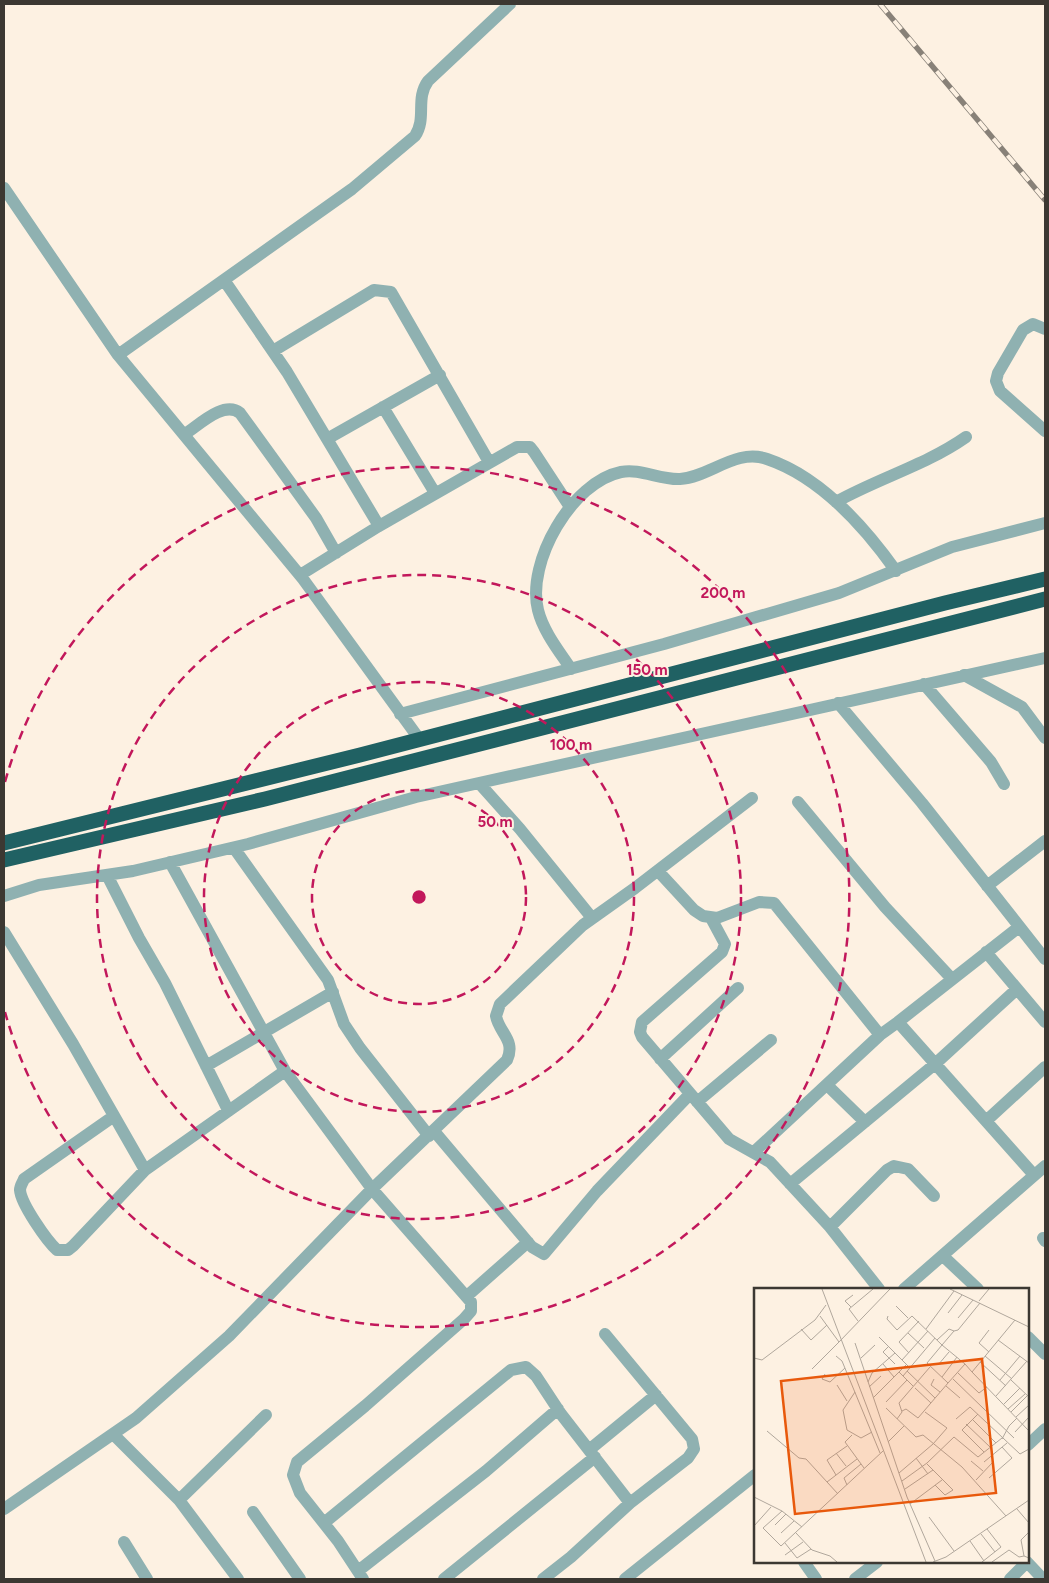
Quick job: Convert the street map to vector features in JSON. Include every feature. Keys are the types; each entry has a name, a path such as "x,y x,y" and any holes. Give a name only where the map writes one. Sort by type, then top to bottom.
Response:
{"highway":[{"path":"4,843 420,740 945,603 1045,579"},
{"path":"4,860 265,799 1045,600"}],"street":[{"path":"118,355 352,189 415,136 421,127 421,92 428,81 510,4"},
{"path":"4,188 118,355 300,575 420,740"},
{"path":"224,280 273,351 379,526"},
{"path":"273,351 374,290 385,290 395,295 489,462"},
{"path":"1045,328 1033,324 1023,330 998,373 996,381 1000,391 1045,431"},
{"path":"328,439 440,375"},
{"path":"384,407 435,494"},
{"path":"185,434 218,412 232,409 240,413 316,518 336,553"},
{"path":"836,502 876,481 933,457 966,437"},
{"path":"300,575 379,526 517,447 530,447 570,507"},
{"path":"571,668 541,620 536,592 537,576 542,556 570,507 582,493 600,480 622,472 680,479 742,458 758,456 783,466 836,502 859,522 896,570"},
{"path":"400,714 839,593 952,547 1045,523"},
{"path":"4,896 39,885 107,875 234,848 416,797 1045,658"},
{"path":"964,675 1022,706 1045,738"},
{"path":"924,684 991,762 1004,784"},
{"path":"838,703 922,803 1045,959"},
{"path":"479,783 520,829 592,918"},
{"path":"4,1509 136,1418 229,1336 372,1189 506,1060 510,1054 510,1040 497,1022 496,1016 500,1004 592,918 658,871 752,798"},
{"path":"798,802 885,907 952,979"},
{"path":"987,886 1045,841"},
{"path":"234,848 272,905 319,966 332,992 344,1024 360,1048 431,1134 540,1254 549,1250 597,1191 694,1098 771,1040"},
{"path":"170,862 236,978 262,1031 285,1071 372,1189 467,1296 470,1302 471,1311 464,1319 365,1406 297,1462 293,1474 300,1493 361,1575 558,1409"},
{"path":"658,871 694,910 703,916 711,918 759,902 774,903 880,1035"},
{"path":"107,875 139,938 165,983 228,1110"},
{"path":"711,918 725,944 722,952 642,1022 640,1028 642,1037 729,1139 770,1162 830,1227 873,1287"},
{"path":"754,1152 880,1035 1019,927"},
{"path":"4,932 145,1170"},
{"path":"986,952 1044,1020"},
{"path":"660,1059 738,988"},
{"path":"790,1184 935,1064 1017,989"},
{"path":"206,1066 262,1031 332,992"},
{"path":"898,1022 1034,1175"},
{"path":"986,1121 1045,1067"},
{"path":"114,1116 24,1179 22,1197 49,1243 57,1250 62,1251 73,1246 145,1170 285,1071"},
{"path":"827,1084 864,1122"},
{"path":"830,1227 887,1170 894,1166 908,1169 934,1196"},
{"path":"905,1288 1045,1166"},
{"path":"467,1296 528,1242"},
{"path":"943,1256 977,1288"},
{"path":"543,1579 571,1557 630,1503 688,1458 694,1449 692,1439 605,1334"},
{"path":"1029,1339 1045,1354"},
{"path":"324,1523 511,1370 526,1367 532,1370 558,1409 630,1503"},
{"path":"444,1579 592,1453 656,1395"},
{"path":"179,1500 266,1415"},
{"path":"1029,1444 1045,1428"},
{"path":"113,1434 179,1500 238,1579"},
{"path":"625,1579 754,1476"},
{"path":"253,1512 300,1579"},
{"path":"124,1542 147,1579"},
{"path":"805,1563 816,1579"},
{"path":"855,1579 876,1563"},
{"path":"1010,1579 1026,1563"},
{"path":"1028,1563 1043,1579"}],"railway":[{"path":"880,4 1045,200"}]}
